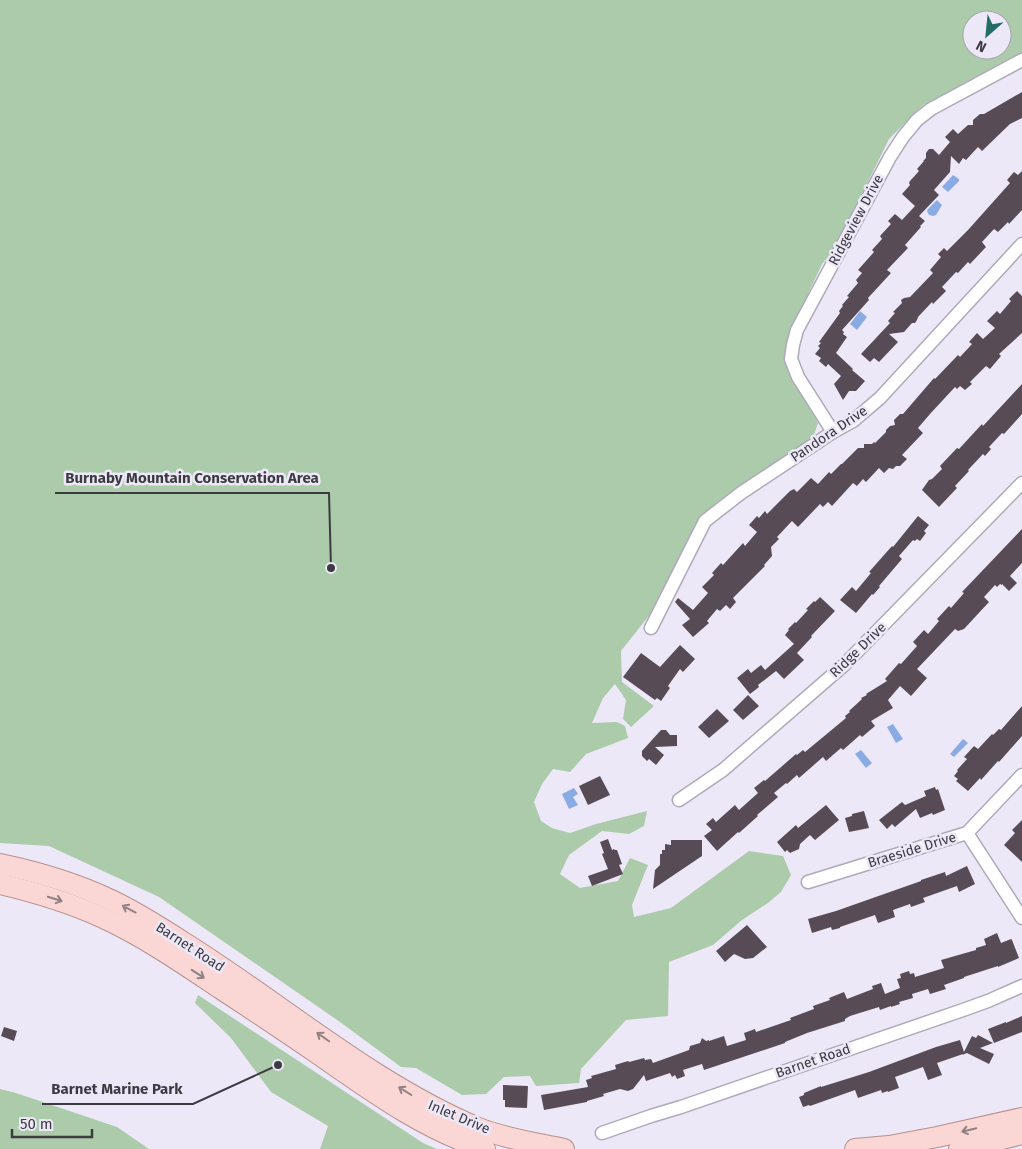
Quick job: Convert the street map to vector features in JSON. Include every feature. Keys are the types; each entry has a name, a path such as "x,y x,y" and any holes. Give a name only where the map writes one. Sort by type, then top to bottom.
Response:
{"main road":[{"name":"Barnet Road","path":"0,864 72,884 111,900 151,922 209,958 359,1072"},
{"name":"Barnet Road","path":"0,884 64,902 101,917 142,939 359,1072"},
{"name":"Inlet Drive","path":"359,1072 405,1112 438,1130 485,1149"},
{"name":"Inlet Drive","path":"359,1072 479,1128 564,1149"},
{"path":"855,1149 889,1146 1022,1118"},
{"path":"959,1149 1022,1134"}],"street":[{"name":"Ridgeview Drive","path":"833,432 798,377 791,360 792,345 797,330 902,137 931,109 1022,60"},
{"name":"Pandora Drive","path":"651,628 705,521 741,494 833,432 853,421 880,398 1022,244"},
{"name":"Ridge Drive","path":"679,800 724,770 844,665 1022,483"},
{"name":"Braeside Drive","path":"808,882 967,833 1022,775"},
{"path":"967,833 1022,918"},
{"name":"Barnet Road","path":"602,1133 972,1007 1022,986"}],"green space":[{"path":"0,0 1022,0 1022,54 1012,59 1012,10 962,10 962,60 1010,60 923,105 889,139 836,247 822,264 799,313 788,366 818,423 813,438 717,502 696,528 659,603 621,651 622,682 654,706 631,727 623,719 626,700 615,684 603,698 592,723 617,722 625,726 628,738 586,754 570,772 553,769 542,784 534,802 541,821 552,828 570,833 596,824 647,811 644,826 629,834 602,831 569,855 560,874 580,888 618,881 630,858 648,865 632,905 634,917 671,908 749,851 783,856 791,875 781,892 742,920 713,945 669,962 668,1016 626,1020 581,1069 579,1083 536,1086 530,1076 504,1077 486,1094 462,1095 416,1068 401,1067 340,1022 159,897 49,846 0,843"},
{"path":"198,995 423,1143 437,1149 320,1149 328,1126 271,1092 231,1038 195,1003"},
{"path":"0,1089 117,1127 149,1149 0,1149"}],"water":[{"path":"953,175 959,181 948,192 942,187"},
{"path":"937,200 942,205 936,215 929,215 928,209"},
{"path":"860,311 867,317 857,330 850,324"},
{"path":"893,724 903,739 896,743 887,727"},
{"path":"963,739 968,743 954,757 950,754"},
{"path":"861,750 872,763 866,768 855,754"},
{"path":"574,788 578,794 573,797 578,805 569,809 562,794"}],"building":[{"path":"1022,92 1022,118 1010,124 982,151 978,147 966,160 963,158 959,164 951,156 950,172 934,190 939,195 919,216 925,221 905,245 908,248 887,270 891,273 842,330 843,334 847,337 836,353 865,381 856,391 849,391 843,400 834,384 841,376 828,364 826,367 819,361 821,358 815,354 820,348 818,346 821,343 819,342 840,313 842,305 849,297 847,296 858,283 856,280 862,273 858,270 874,252 872,250 882,239 880,236 891,224 888,221 895,214 902,220 915,206 902,194 919,171 917,169 926,158 926,153 929,149 933,149 939,155 950,142 945,137 953,129 958,134 968,125 973,125 973,120 980,114 984,114"},
{"path":"1022,171 1022,210 1009,224 1008,222 998,232 994,229 982,242 986,247 970,264 968,262 958,273 956,272 942,287 946,291 933,304 932,302 915,323 912,323 904,332 889,334 898,342 879,362 874,358 870,362 861,354 890,323 888,321 895,313 893,312 902,303 901,300 910,297 933,273 930,270 941,257 938,254 944,248 947,251 968,230 1010,183 1007,180 1014,172 1018,175"},
{"path":"1017,291 1022,296 1022,333 999,354 1001,356 990,369 986,366 970,382 972,384 965,390 960,386 957,389 955,387 930,414 918,428 923,433 902,455 907,459 900,466 896,466 893,469 889,468 884,473 879,468 866,482 863,479 857,486 853,483 832,506 828,502 823,507 820,504 798,527 792,521 777,537 779,539 771,547 772,556 765,566 733,598 736,602 730,609 726,605 720,611 717,609 707,621 709,623 693,637 682,625 690,619 675,602 678,598 693,610 708,593 702,587 714,575 712,573 721,563 723,565 743,543 745,546 757,532 749,525 757,516 759,518 765,511 767,514 790,491 794,489 797,492 811,478 818,484 829,472 831,474 858,448 864,448 864,444 875,443 890,426 895,425 894,420 900,414 903,414 934,378 958,355 960,357 972,344 969,342 977,333 983,339 995,328 987,321 997,311 1000,314 1011,301 1009,299"},
{"path":"1022,384 1022,414 989,447 991,449 985,456 983,454 968,470 955,486 957,488 939,507 922,490 929,480 942,469 940,466 982,424 983,426"},
{"path":"918,516 929,525 924,531 926,533 920,541 917,539 913,540 899,556 902,559 856,613 840,600 852,587 856,591 871,573 869,572 893,547"},
{"path":"1022,529 1022,563 1010,576 1017,583 1009,591 1002,584 997,587 995,585 984,597 989,602 964,629 958,631 955,629 917,669 927,678 911,696 900,686 888,700 893,708 871,721 875,726 862,737 860,735 843,750 841,748 826,761 823,757 799,778 797,775 786,783 774,793 778,797 717,851 704,836 712,830 706,824 713,818 716,822 735,805 739,810 758,793 754,788 796,754 803,750 805,752 846,718 845,716 861,698 887,681 885,679 917,646 913,642 924,630 928,634 939,621 937,619 949,606 951,608 964,593 962,592"},
{"path":"820,597 835,611 797,653 804,660 784,679 776,671 750,694 737,678 748,669 751,673 761,665 765,670 794,644 785,635 788,629"},
{"path":"680,645 695,659 683,672 680,669 668,686 670,688 661,701 657,698 655,700 623,677 641,653 660,667"},
{"path":"748,695 759,706 743,720 733,710"},
{"path":"1022,706 1022,736 999,762 968,791 956,781 958,779 954,776 967,759 964,757 974,746 978,749 992,734 999,729 1001,730"},
{"path":"717,709 729,721 709,738 698,727"},
{"path":"661,730 666,730 670,735 677,735 677,746 655,747 664,755 656,765 649,759 647,761 642,756 642,751"},
{"path":"600,776 610,795 588,805 579,786"},
{"path":"935,787 936,790 938,789 945,810 920,818 916,809 895,827 892,824 887,829 879,820 902,802 905,805 926,796 924,791"},
{"path":"826,805 839,820 815,840 810,835 800,844 799,849 790,853 787,850 785,852 777,842 796,825 798,828"},
{"path":"864,811 869,828 849,832 845,818"},
{"path":"1022,820 1022,862 1004,845 1015,833 1012,830"},
{"path":"608,839 612,850 617,850 622,864 619,865 623,874 592,886 588,876 608,869 600,842"},
{"path":"671,840 702,840 702,856 653,889 655,870 660,865 660,854 662,854 662,850 665,850 665,844 671,845"},
{"path":"967,866 975,884 959,892 957,886 923,898 925,902 911,907 910,904 893,910 895,917 878,923 875,915 840,928 832,930 831,927 812,933 808,919 836,911 945,872 946,876"},
{"path":"747,925 767,947 753,958 745,959 734,954 725,962 716,951"},
{"path":"997,933 1001,943 1012,940 1019,958 944,985 946,989 930,994 928,989 912,994 913,998 899,1002 900,1004 880,1010 879,1007 850,1016 845,1021 704,1070 702,1064 683,1070 685,1076 677,1079 675,1075 672,1077 670,1073 646,1081 644,1075 633,1089 628,1091 620,1089 603,1094 604,1096 587,1102 544,1110 541,1095 588,1087 586,1080 592,1078 591,1076 616,1069 615,1065 644,1058 645,1060 651,1059 653,1063 689,1050 690,1046 700,1043 702,1038 709,1041 724,1036 727,1046 746,1040 744,1033 755,1029 756,1032 791,1020 790,1018 814,1009 813,1006 830,1000 829,998 844,992 847,999 873,989 872,986 881,983 885,994 900,988 897,979 901,978 900,974 909,971 910,974 914,973 915,977 944,968 941,960 976,950 976,948 986,945 984,939"},
{"path":"1022,1016 1022,1032 994,1043 988,1029"},
{"path":"4,1027 17,1031 14,1041 1,1036"},
{"path":"978,1035 993,1043 980,1048 994,1054 989,1064 967,1053 937,1063 942,1075 928,1080 923,1067 895,1077 899,1088 888,1092 882,1093 881,1090 858,1098 855,1090 803,1107 799,1097 821,1086 869,1072 960,1040 964,1052 972,1036 976,1038"},
{"path":"503,1085 528,1086 527,1108 505,1107"}],"place":[{"name":"Burnaby Mountain Conservation Area","path":"331,568"},
{"name":"Barnet Marine Park","path":"278,1065"}]}
